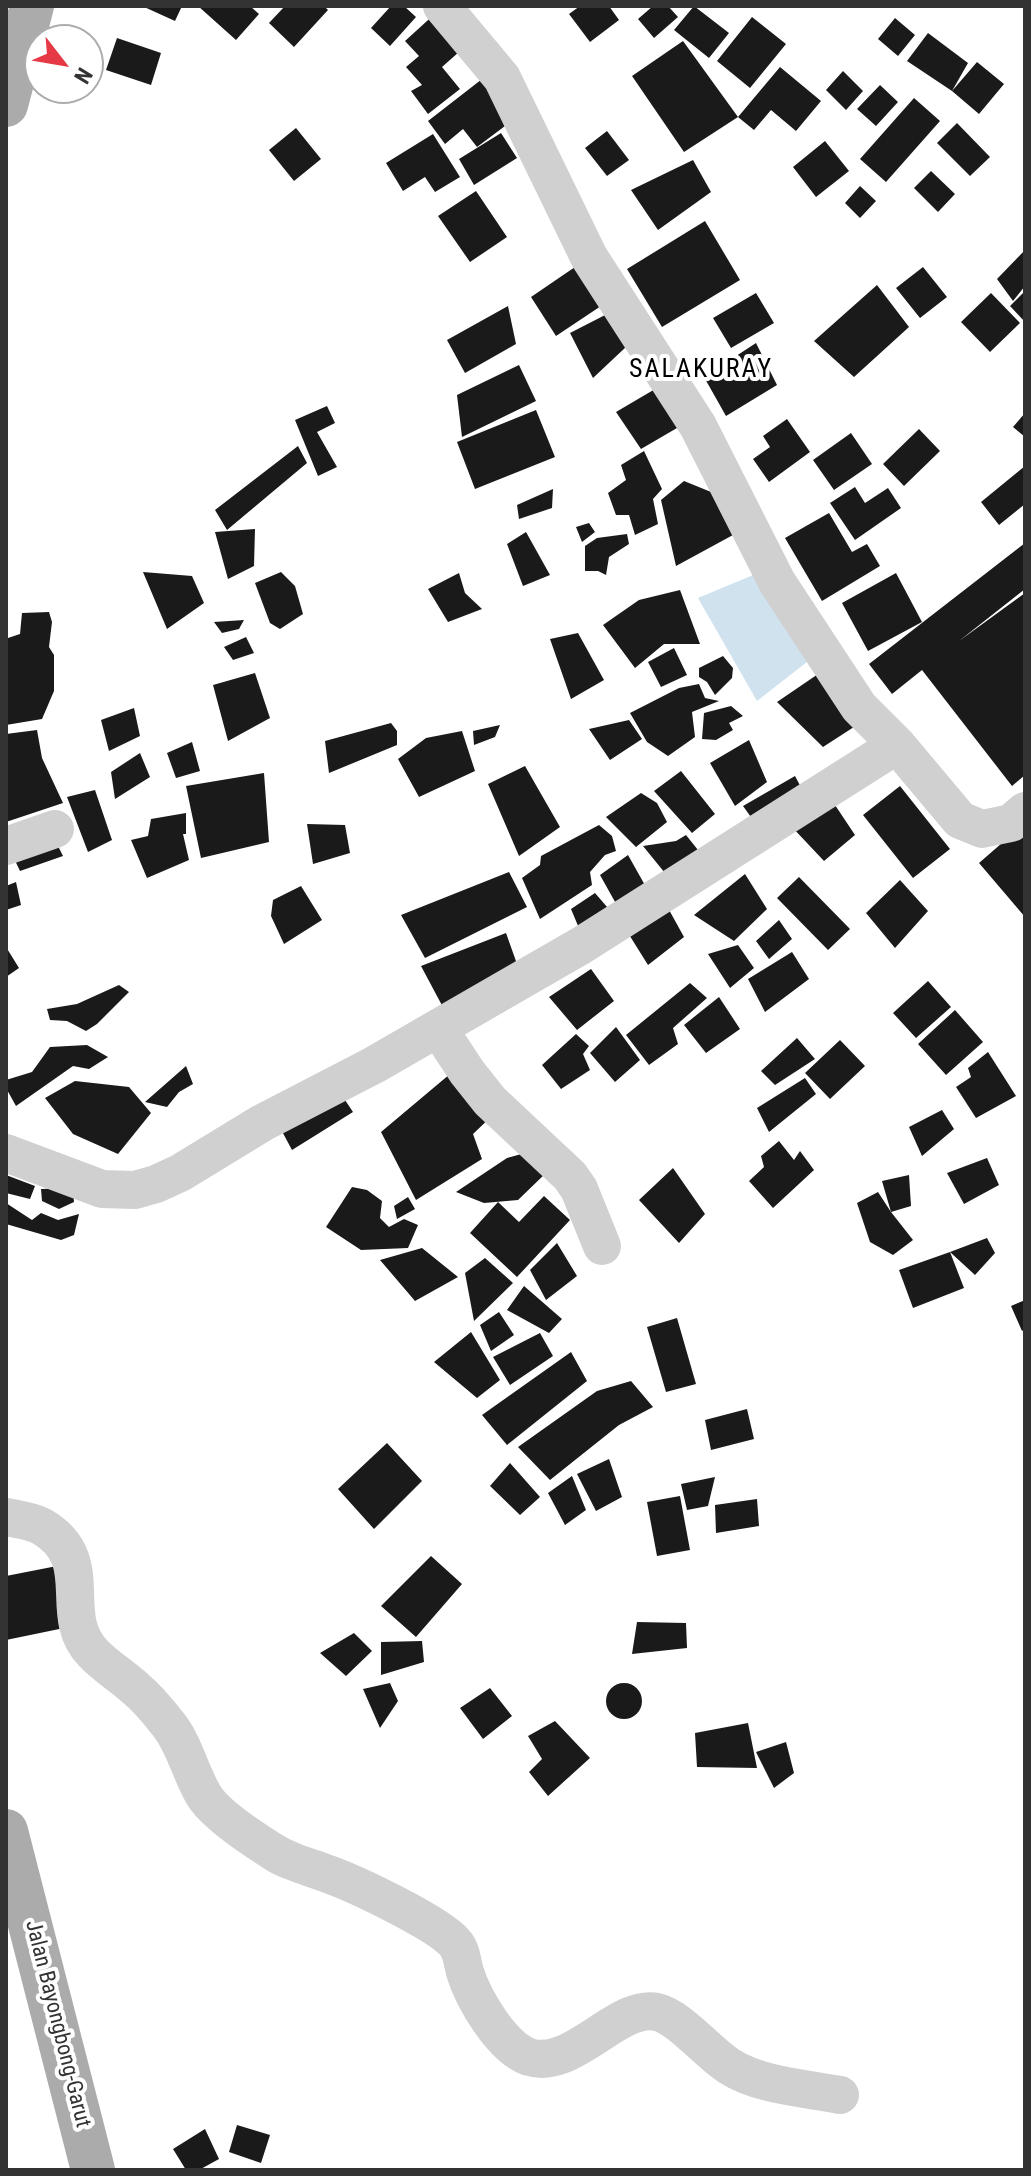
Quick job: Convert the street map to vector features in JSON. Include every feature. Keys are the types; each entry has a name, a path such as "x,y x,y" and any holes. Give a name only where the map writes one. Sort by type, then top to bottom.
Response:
{"main road":[{"path":"6,105 32,6"},
{"name":"Jalan Bayongbong-Garut","path":"6,1831 93,2170"}],"street":[{"path":"442,6 502,78 589,257 698,426 777,582 859,707 897,745 960,820 982,829 1011,823 1025,811"},
{"path":"6,1153 102,1189 135,1190 156,1184 180,1173 262,1123 374,1065 582,945 897,745"},
{"path":"6,846 55,829"},
{"path":"438,1028 490,1101 570,1176 586,1205 602,1246"},
{"path":"6,1517 39,1525 63,1543 76,1575 75,1612 79,1633 92,1653 138,1690 170,1727 204,1798 275,1854 346,1880 434,1925 455,1943 466,1974 493,2026 510,2045 530,2057 560,2054 594,2039 618,2022 638,2013 657,2012 683,2028 728,2065 748,2076 840,2095"}],"water":[{"path":"758,573 812,658 757,701 698,598"}],"building":[{"path":"142,6 182,6 175,21"},
{"path":"198,6 250,6 259,14 236,40"},
{"path":"285,6 324,6 328,10 294,47 269,23"},
{"path":"391,6 404,6 416,17 390,46 371,28"},
{"path":"580,6 609,6 619,20 590,42 569,14"},
{"path":"653,6 668,6 678,17 654,38 638,19"},
{"path":"694,6 729,33 709,58 674,30"},
{"path":"438,11 468,44 442,67 460,89 428,114 411,91 422,85 406,67 419,56 405,41"},
{"path":"752,17 786,44 750,88 717,61"},
{"path":"895,18 915,35 898,56 878,39"},
{"path":"928,33 968,63 952,91 907,61"},
{"path":"117,38 161,53 151,85 106,70"},
{"path":"683,41 738,117 684,152 632,76"},
{"path":"977,62 1004,84 979,114 952,91"},
{"path":"780,67 821,101 796,131 771,110 754,130 738,117"},
{"path":"843,71 863,91 846,110 826,90"},
{"path":"486,76 517,117 477,147 463,129 445,144 428,121"},
{"path":"880,85 898,102 876,126 857,109"},
{"path":"914,98 940,121 886,182 860,159"},
{"path":"957,123 990,157 970,176 937,143"},
{"path":"296,128 321,159 294,181 269,150"},
{"path":"607,131 629,160 607,176 585,148"},
{"path":"501,133 517,158 474,185 459,159"},
{"path":"433,134 460,177 435,192 425,177 403,191 386,163"},
{"path":"825,141 849,171 816,197 793,167"},
{"path":"693,160 711,192 658,230 631,190"},
{"path":"931,171 955,194 938,212 914,188"},
{"path":"860,186 876,201 860,218 845,203"},
{"path":"476,191 507,237 470,262 438,216"},
{"path":"705,221 740,280 662,327 627,269"},
{"path":"1025,250 1025,286 1013,301 997,279"},
{"path":"575,267 601,306 556,336 531,297"},
{"path":"923,267 947,297 920,318 896,288"},
{"path":"877,285 909,327 854,377 814,341"},
{"path":"1025,291 1025,322 1010,306"},
{"path":"756,293 774,323 731,348 713,318"},
{"path":"991,293 1020,323 990,352 961,322"},
{"path":"508,306 516,344 465,373 447,340"},
{"path":"609,313 627,346 593,378 570,333"},
{"path":"756,343 777,385 726,416 704,377"},
{"path":"519,365 536,401 462,437 457,395"},
{"path":"667,382 689,421 641,449 616,412"},
{"path":"327,406 335,423 317,432 337,467 318,476 295,420"},
{"path":"536,410 555,457 475,489 457,442"},
{"path":"1025,413 1025,437 1013,427"},
{"path":"787,419 810,452 769,482 753,459 770,447 763,436"},
{"path":"919,429 940,451 904,486 883,464"},
{"path":"851,433 872,464 834,490 813,460"},
{"path":"298,446 307,463 227,530 215,510"},
{"path":"644,451 662,489 653,499 658,524 635,535 629,515 616,515 608,493 626,480 621,465"},
{"path":"1025,466 1025,504 999,525 981,502"},
{"path":"684,481 716,494 744,529 676,566 661,500"},
{"path":"855,487 865,503 888,488 901,508 855,540 830,503"},
{"path":"553,489 552,508 519,519 517,505"},
{"path":"829,513 852,552 867,544 880,566 822,601 785,538"},
{"path":"589,523 595,532 582,542 576,527"},
{"path":"255,529 254,566 228,579 215,532"},
{"path":"526,532 550,575 523,586 507,544"},
{"path":"627,534 629,544 609,557 606,575 598,571 585,571 585,546 597,538"},
{"path":"1025,543 1025,589 959,641 1025,593 1025,775 1012,786 922,670 892,694 869,664"},
{"path":"143,572 192,576 204,603 167,629"},
{"path":"281,572 295,586 303,614 280,629 270,623 255,583"},
{"path":"459,573 465,593 482,609 448,622 428,589"},
{"path":"896,573 922,622 868,651 842,603"},
{"path":"680,590 700,644 664,644 635,668 603,625 639,600"},
{"path":"49,612 54,691 42,719 6,725 8,638 20,634 22,613"},
{"path":"244,620 239,629 222,633 214,622"},
{"path":"578,633 604,680 571,699 550,639"},
{"path":"246,637 254,653 233,660 224,647"},
{"path":"674,648 687,675 661,687 648,662"},
{"path":"723,656 733,668 732,678 715,695 707,682 699,677 699,668"},
{"path":"824,670 857,725 823,747 777,702"},
{"path":"255,673 270,718 228,741 213,685"},
{"path":"699,684 705,698 719,701 692,712 695,737 668,756 647,742 630,713 679,688"},
{"path":"731,706 743,716 729,723 733,730 716,740 702,739 704,713"},
{"path":"134,708 140,736 109,751 101,720"},
{"path":"629,720 642,739 610,760 589,729"},
{"path":"391,723 397,731 397,745 329,773 325,741"},
{"path":"500,725 495,737 474,745 473,731"},
{"path":"37,730 42,758 63,803 6,822 6,734"},
{"path":"462,731 475,771 419,797 398,759 426,738"},
{"path":"749,740 767,782 735,806 710,763"},
{"path":"192,742 200,771 176,778 167,753"},
{"path":"140,753 150,777 115,799 111,772"},
{"path":"525,766 560,827 519,856 488,784"},
{"path":"681,771 715,814 692,833 654,791"},
{"path":"264,773 269,842 201,858 186,786"},
{"path":"795,776 804,793 756,824 743,806"},
{"path":"900,786 950,849 913,878 863,815"},
{"path":"95,790 112,840 88,852 67,797"},
{"path":"641,793 657,803 667,822 636,847 606,817"},
{"path":"829,796 855,835 824,861 791,826"},
{"path":"186,813 186,834 183,834 189,860 147,878 131,840 148,836 151,819"},
{"path":"1025,823 1025,917 979,863"},
{"path":"307,824 345,825 350,853 313,864"},
{"path":"599,825 612,836 616,851 605,855 590,872 592,885 540,919 522,878 540,865 541,856"},
{"path":"686,835 702,855 669,878 643,846 676,841"},
{"path":"54,838 63,856 20,871 10,850"},
{"path":"628,855 646,887 619,909 600,875"},
{"path":"509,872 527,907 425,958 401,915"},
{"path":"745,874 767,909 734,941 694,915"},
{"path":"799,877 850,929 828,950 777,898"},
{"path":"900,880 928,911 895,948 866,913"},
{"path":"16,882 21,905 6,910 6,886"},
{"path":"301,886 322,920 284,944 271,916 273,900"},
{"path":"595,893 614,915 581,933 571,909"},
{"path":"668,908 684,937 648,965 628,933"},
{"path":"779,920 792,939 769,959 756,941"},
{"path":"506,933 517,964 445,1011 421,966"},
{"path":"738,945 754,968 730,988 708,954"},
{"path":"6,947 19,968 6,977"},
{"path":"792,952 809,979 765,1012 748,979"},
{"path":"591,969 614,1001 577,1030 549,997"},
{"path":"928,981 951,1007 916,1038 893,1013"},
{"path":"690,983 707,998 673,1028 678,1044 649,1065 626,1035"},
{"path":"119,985 129,992 86,1031 67,1021 50,1020 47,1009 77,1004"},
{"path":"719,997 740,1029 706,1053 684,1025"},
{"path":"955,1010 983,1042 946,1075 918,1044"},
{"path":"616,1027 640,1060 615,1082 590,1053"},
{"path":"576,1034 589,1046 583,1054 590,1070 561,1089 542,1065"},
{"path":"797,1038 815,1059 775,1085 761,1071"},
{"path":"840,1040 865,1066 830,1099 805,1073"},
{"path":"87,1045 108,1057 89,1069 73,1066 16,1106 6,1088 6,1080 32,1072 50,1047"},
{"path":"988,1052 1016,1096 976,1118 956,1087 971,1077 968,1068"},
{"path":"186,1066 193,1084 179,1092 167,1107 145,1102"},
{"path":"450,1074 495,1113 473,1134 482,1159 416,1200 381,1132"},
{"path":"805,1078 816,1094 769,1132 757,1108"},
{"path":"75,1081 129,1087 151,1113 118,1154 73,1134 45,1098"},
{"path":"339,1091 353,1112 292,1150 277,1122"},
{"path":"942,1110 954,1129 922,1156 909,1127"},
{"path":"779,1141 794,1160 800,1151 814,1170 773,1208 749,1181 764,1167 761,1156"},
{"path":"525,1153 547,1172 518,1200 484,1203 456,1192 507,1158"},
{"path":"987,1158 999,1185 964,1204 947,1173"},
{"path":"673,1168 705,1214 679,1243 639,1200"},
{"path":"6,1175 35,1186 30,1199 6,1193"},
{"path":"909,1175 911,1206 891,1212 882,1181"},
{"path":"352,1187 367,1190 382,1201 380,1218 389,1227 404,1219 418,1225 408,1248 361,1250 326,1227"},
{"path":"73,1188 74,1202 59,1209 42,1201 41,1189"},
{"path":"878,1192 913,1240 893,1255 870,1242 857,1203"},
{"path":"544,1196 570,1220 517,1277 470,1233 498,1202 519,1222"},
{"path":"408,1197 415,1209 397,1219 394,1206"},
{"path":"6,1203 32,1220 41,1213 58,1220 79,1214 74,1235 61,1240 6,1224"},
{"path":"987,1238 995,1253 975,1275 950,1252"},
{"path":"557,1243 577,1276 546,1300 530,1270"},
{"path":"422,1248 458,1277 415,1301 380,1260"},
{"path":"950,1252 964,1288 913,1308 899,1270"},
{"path":"485,1258 513,1283 474,1321 465,1273"},
{"path":"524,1286 562,1319 549,1333 507,1310"},
{"path":"1025,1300 1025,1329 1022,1331 1011,1306"},
{"path":"499,1312 514,1335 491,1351 480,1325"},
{"path":"677,1318 696,1384 666,1392 647,1327"},
{"path":"471,1332 500,1380 477,1398 434,1362"},
{"path":"540,1333 553,1356 510,1385 493,1357"},
{"path":"571,1352 587,1381 507,1445 482,1415"},
{"path":"631,1381 653,1407 619,1425 550,1480 518,1447 597,1391"},
{"path":"747,1409 754,1439 711,1450 705,1420"},
{"path":"387,1443 422,1481 374,1529 338,1489"},
{"path":"609,1459 622,1497 596,1511 577,1474"},
{"path":"510,1463 540,1497 520,1515 490,1486"},
{"path":"572,1476 586,1510 565,1525 548,1493"},
{"path":"715,1477 708,1506 687,1510 681,1484"},
{"path":"680,1496 690,1550 657,1556 647,1502"},
{"path":"757,1499 759,1526 716,1533 715,1505"},
{"path":"431,1556 462,1584 416,1637 381,1606"},
{"path":"57,1566 69,1627 6,1640 6,1576"},
{"path":"637,1622 686,1623 687,1648 632,1654"},
{"path":"354,1633 372,1651 346,1676 320,1653"},
{"path":"422,1641 424,1662 381,1675 381,1642"},
{"path":"390,1683 398,1701 380,1728 363,1689"},
{"path":"624,1683 636,1689 642,1701 636,1713 624,1719 612,1713 606,1701 612,1689"},
{"path":"490,1688 512,1716 483,1739 460,1708"},
{"path":"555,1721 590,1758 548,1796 529,1772 542,1759 528,1736"},
{"path":"748,1723 757,1768 697,1767 695,1733"},
{"path":"786,1742 794,1773 774,1788 756,1752"},
{"path":"237,2125 270,2135 261,2163 229,2152"},
{"path":"205,2129 219,2159 199,2170 186,2170 173,2149"}],"district":[{"name":"SALAKURAY","path":"701,370"}]}
